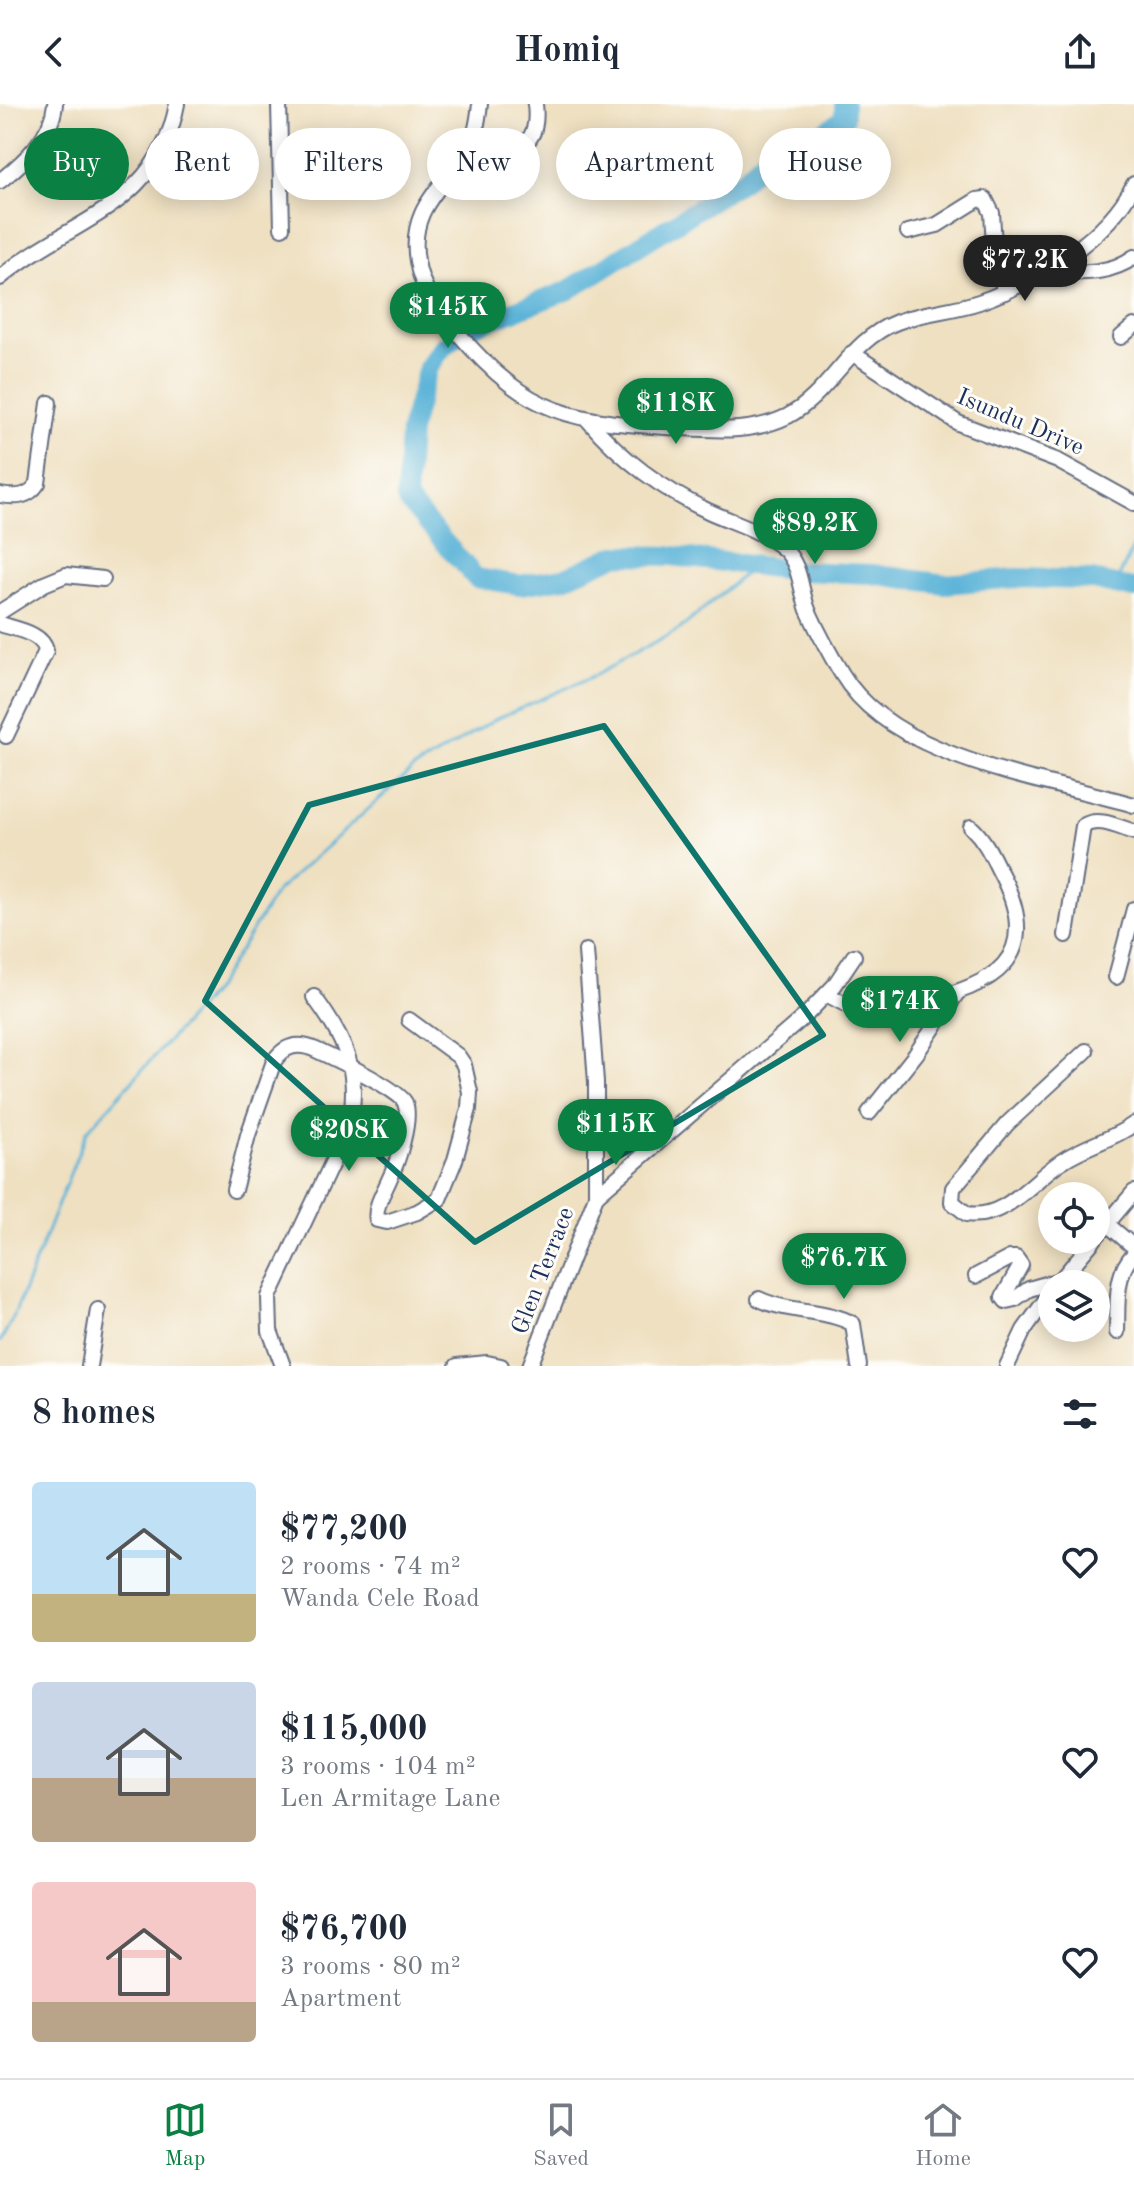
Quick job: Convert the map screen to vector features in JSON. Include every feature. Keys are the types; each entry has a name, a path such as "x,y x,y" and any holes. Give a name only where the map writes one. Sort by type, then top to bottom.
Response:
{"street":[{"path":"0,181 27,159 39,143 55,104"},
{"path":"0,278 118,203 140,181 167,141 177,104"},
{"path":"279,104 282,228"},
{"path":"476,128 480,104"},
{"path":"535,104 536,128"},
{"path":"428,200 422,208 416,237 416,259 422,282 440,311 485,365 532,401 588,420 717,430 747,429 790,415 811,399 869,336 896,322 976,303 1005,292 1041,272 1097,233 1118,211 1134,184"},
{"path":"908,232 937,225 977,200 985,199 992,213 995,260 1005,292"},
{"path":"1041,272 1102,272 1124,265 1134,257"},
{"path":"1121,337 1134,326"},
{"name":"Isundu Drive","path":"852,353 958,423 1058,461 1134,503"},
{"path":"0,495 23,496 32,492 38,483 49,403"},
{"path":"588,420 619,453 663,486 706,510 761,533 783,548 793,559 806,605 822,640 848,684 881,717 923,740 989,768 1134,805"},
{"path":"0,612 44,584 66,575 103,579"},
{"path":"0,624 40,639 46,651 6,736"},
{"path":"1066,935 1083,826 1100,821 1134,832"},
{"path":"827,994 844,1004 876,1012 892,1011 957,993 1006,963 1016,946 1019,917 1015,901 991,851 971,827"},
{"path":"1116,977 1134,909"},
{"name":"Glen Terrace","path":"530,1366 596,1196 596,1082 586,951"},
{"path":"596,1196 805,1016 827,994 854,956"},
{"path":"869,1113 916,1054 957,993"},
{"path":"283,1366 270,1331 269,1297 348,1129 353,1106 352,1070 332,1022 314,997"},
{"path":"234,1190 263,1086 281,1051 297,1045 308,1047 394,1091 406,1105 407,1116 396,1165 376,1212 377,1220 387,1222 431,1205 444,1192 469,1109 470,1092 467,1075 458,1056 409,1020"},
{"path":"1086,1051 1007,1124 953,1188 952,1202 967,1214 991,1213 1024,1192 1063,1159 1112,1138 1134,1124"},
{"path":"1110,1220 1134,1192"},
{"path":"1110,1227 1134,1247"},
{"path":"1069,1270 1082,1254"},
{"path":"1117,1332 1120,1276 1124,1265 1134,1254"},
{"path":"976,1276 1010,1258 1016,1258 1021,1265 1003,1297 1006,1301 1015,1299 1029,1289 1038,1288"},
{"path":"759,1299 773,1306 853,1324 859,1366"},
{"path":"89,1366 98,1310"},
{"path":"1007,1366 1024,1330 1038,1310"},
{"path":"457,1366 487,1363 501,1366"}],"highlighted area":[{"path":"604,726 823,1035 475,1242 205,1001 309,805"}],"waterway":[{"path":"844,104 844,118 808,145 773,151 742,181 567,291 466,329 442,348 428,368 410,431 406,499 476,578 520,585 564,578 616,555 672,556 801,571 872,574 945,584 1016,578 1092,580 1134,589"},
{"path":"1115,585 1134,546"},
{"path":"0,1342 13,1318 87,1131 216,988 277,891 413,769 496,719 594,676 680,629 754,566"}]}
